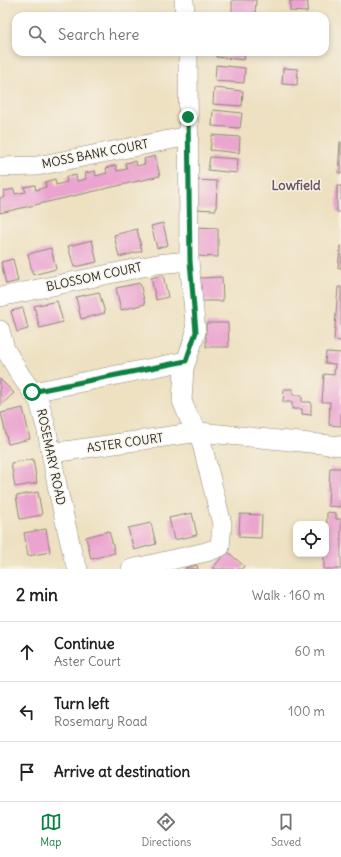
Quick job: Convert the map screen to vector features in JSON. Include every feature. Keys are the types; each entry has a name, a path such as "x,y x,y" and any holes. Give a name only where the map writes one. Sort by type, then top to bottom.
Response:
{"street":[{"path":"184,0 185,12"},
{"path":"131,569 206,552 220,547 222,524 199,432 189,418 182,401 184,368 196,332 190,261 188,56"},
{"name":"MOSS BANK COURT","path":"0,167 37,166 189,136"},
{"name":"BLOSSOM COURT","path":"0,296 157,264 190,261"},
{"name":"ROSEMARY ROAD","path":"0,330 5,349 39,401 47,431 73,556 78,569"},
{"path":"32,392 186,361"},
{"name":"ASTER COURT","path":"51,453 199,432 341,446"}],"building":[{"path":"232,0 256,0 255,12 232,12"},
{"path":"290,1 308,2 307,12 290,11"},
{"path":"216,56 244,56 244,60"},
{"path":"216,65 245,68 244,83 215,81"},
{"path":"283,68 298,69 297,85 282,84"},
{"path":"214,88 243,91 242,106 213,104"},
{"path":"213,110 242,113 240,128 212,126"},
{"path":"212,135 240,137 239,153 210,150"},
{"path":"340,142 341,173 338,173"},
{"path":"155,156 160,176 0,213 0,198 5,197 4,191 14,189 15,194 26,192 24,187 35,185 36,190 46,187 45,182 55,179 56,185 67,182 66,177 76,175 77,181 86,179 85,173 95,171 96,176 107,173 106,168 116,165 117,171 127,169 125,163 135,161 137,166 145,164 144,159"},
{"path":"210,157 238,159 237,173 208,170"},
{"path":"194,180 217,181 216,210 193,209"},
{"path":"337,186 341,186 341,212 337,212"},
{"path":"163,223 168,245 157,248 151,226"},
{"path":"196,227 218,228 218,257 195,256"},
{"path":"137,229 142,251 119,257 114,235"},
{"path":"92,240 97,262 74,267 68,246"},
{"path":"340,246 341,268 338,268"},
{"path":"51,248 56,269 33,275 28,254"},
{"path":"13,259 18,281 6,284 1,262"},
{"path":"163,275 168,297 156,300 151,278"},
{"path":"222,277 223,301 200,301 200,278"},
{"path":"140,283 145,304 121,310 116,288"},
{"path":"338,287 341,287 341,341 334,340"},
{"path":"99,292 105,313 81,319 76,297"},
{"path":"57,301 63,322 40,328 34,306"},
{"path":"23,308 28,329 17,332 11,311"},
{"path":"206,323 228,323 229,347 206,347"},
{"path":"326,352 341,353 341,426 329,425 330,402 322,402 324,374 334,375 335,364 325,363"},
{"path":"0,379 14,393 0,406"},
{"path":"284,389 293,389 293,395 302,395 302,402 311,402 311,415 302,414 302,409 292,409 292,402 283,402"},
{"path":"23,408 30,439 8,444 1,413"},
{"path":"33,459 37,483 15,487 11,463"},
{"path":"330,468 341,468 340,507 328,506"},
{"path":"38,492 42,515 20,519 16,496"},
{"path":"327,512 336,513 336,519 341,519 341,569 324,569 324,557 329,557 329,521 327,521"},
{"path":"192,513 197,535 174,540 169,518"},
{"path":"240,514 262,515 261,538 239,537"},
{"path":"151,523 156,544 134,550 128,528"},
{"path":"46,529 50,552 28,556 24,533"},
{"path":"109,531 115,553 91,559 86,537"},
{"path":"227,551 244,566 242,569 212,569"},
{"path":"197,565 198,569 185,569 185,568"}],"district":[{"name":"Lowfield","path":"296,185"}],"route":[{"path":"32,392 186,361 196,332 190,261 188,117"}]}
